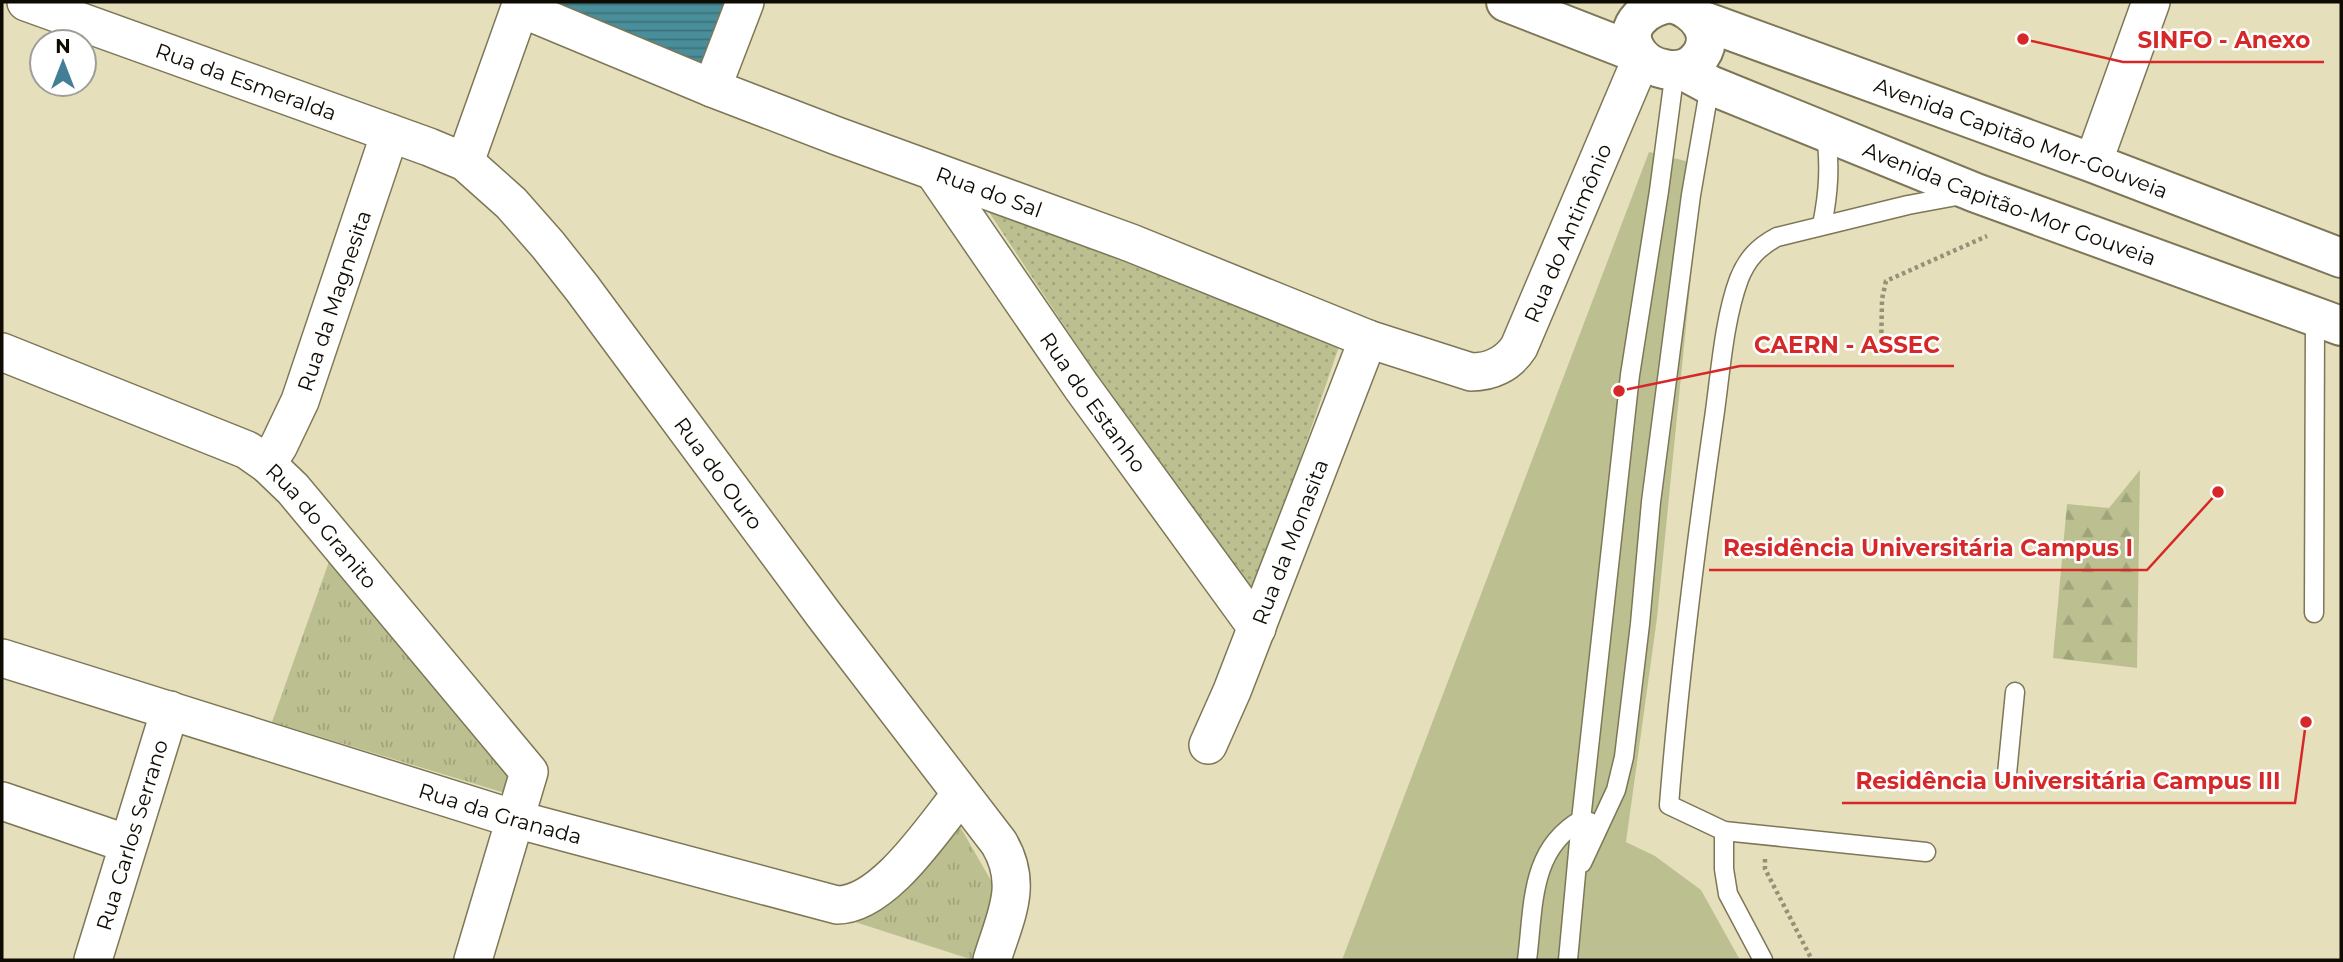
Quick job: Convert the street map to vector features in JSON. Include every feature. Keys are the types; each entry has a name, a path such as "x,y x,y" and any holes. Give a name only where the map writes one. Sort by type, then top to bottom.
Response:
{"main road":[{"path":"1506,2 1669,67 1699,59 1702,52 1704,32 1680,7 1645,11 1634,27 1633,43 1669,67"},
{"name":"Avenida Capitão Mor-Gouveia","path":"1680,7 2341,258"},
{"name":"Avenida Capitão-Mor Gouveia","path":"1669,67 1976,193 2328,322"}],"street":[{"name":"Rua da Esmeralda","path":"29,2 465,162"},
{"path":"712,88 745,2"},
{"path":"2093,163 2151,2"},
{"path":"465,162 522,5"},
{"name":"Rua do Sal","path":"522,5 712,88 1131,243 1368,339 1459,369"},
{"name":"Rua do Antimônio","path":"1459,369 1478,372 1492,368 1508,360 1519,347 1669,67"},
{"name":"Rua da Magnesita","path":"267,464 300,401 390,133"},
{"name":"Rua do Ouro","path":"465,162 511,203 582,288 824,615 990,831 1005,854 1011,871 1012,885 1010,902 992,960"},
{"name":"Rua do Estanho","path":"934,172 1082,386 1257,628"},
{"name":"Rua da Monasita","path":"1208,745 1257,628 1368,339"},
{"name":"Rua do Granito","path":"2,352 211,434 247,450 267,464 293,489 529,772 515,819"},
{"name":"Rua da Granada","path":"2,658 515,819 822,902 843,905 868,897 880,888 901,868 961,794"},
{"name":"Rua Carlos Serrano","path":"93,960 170,710"},
{"path":"2,801 128,844"},
{"path":"473,960 515,819"}],"lane":[{"path":"1568,960 1630,375 1659,191 1669,67"},
{"path":"1577,873 1616,790 1624,757 1651,502 1691,195 1669,67"},
{"path":"1822,225 1829,192 1830,163 1826,132"},
{"path":"1926,852 1724,831 1669,805 1674,740 1705,483 1731,306 1748,260 1758,248 1777,237 1908,205 1976,193"},
{"path":"2314,613 2328,322"},
{"path":"2007,775 2015,692"},
{"path":"1527,960 1544,857 1560,835 1581,820 1600,824"},
{"path":"1724,831 1724,869 1728,894 1763,960"}],"path":[{"path":"1881,354 1882,299 1886,281 1996,232"},
{"path":"1766,834 1765,869 1812,960"}],"green space":[{"path":"1649,152 1702,165 1657,618 1626,842 1655,856 1701,890 1740,960 1342,960"},
{"path":"977,194 1342,338 1250,606"},
{"path":"2140,470 2137,668 2053,658 2067,504 2109,508"},
{"path":"331,556 515,777 508,794 272,722"},
{"path":"958,823 997,891 981,960 973,960 855,922"}],"water":[{"path":"558,2 727,2 704,70 556,8"}],"place":[{"name":"SINFO - Anexo","path":"2023,39"},
{"name":"CAERN - ASSEC","path":"1619,391"},
{"name":"Residência Universitária Campus I","path":"2218,492"},
{"name":"Residência Universitária Campus III","path":"2306,722"}]}
